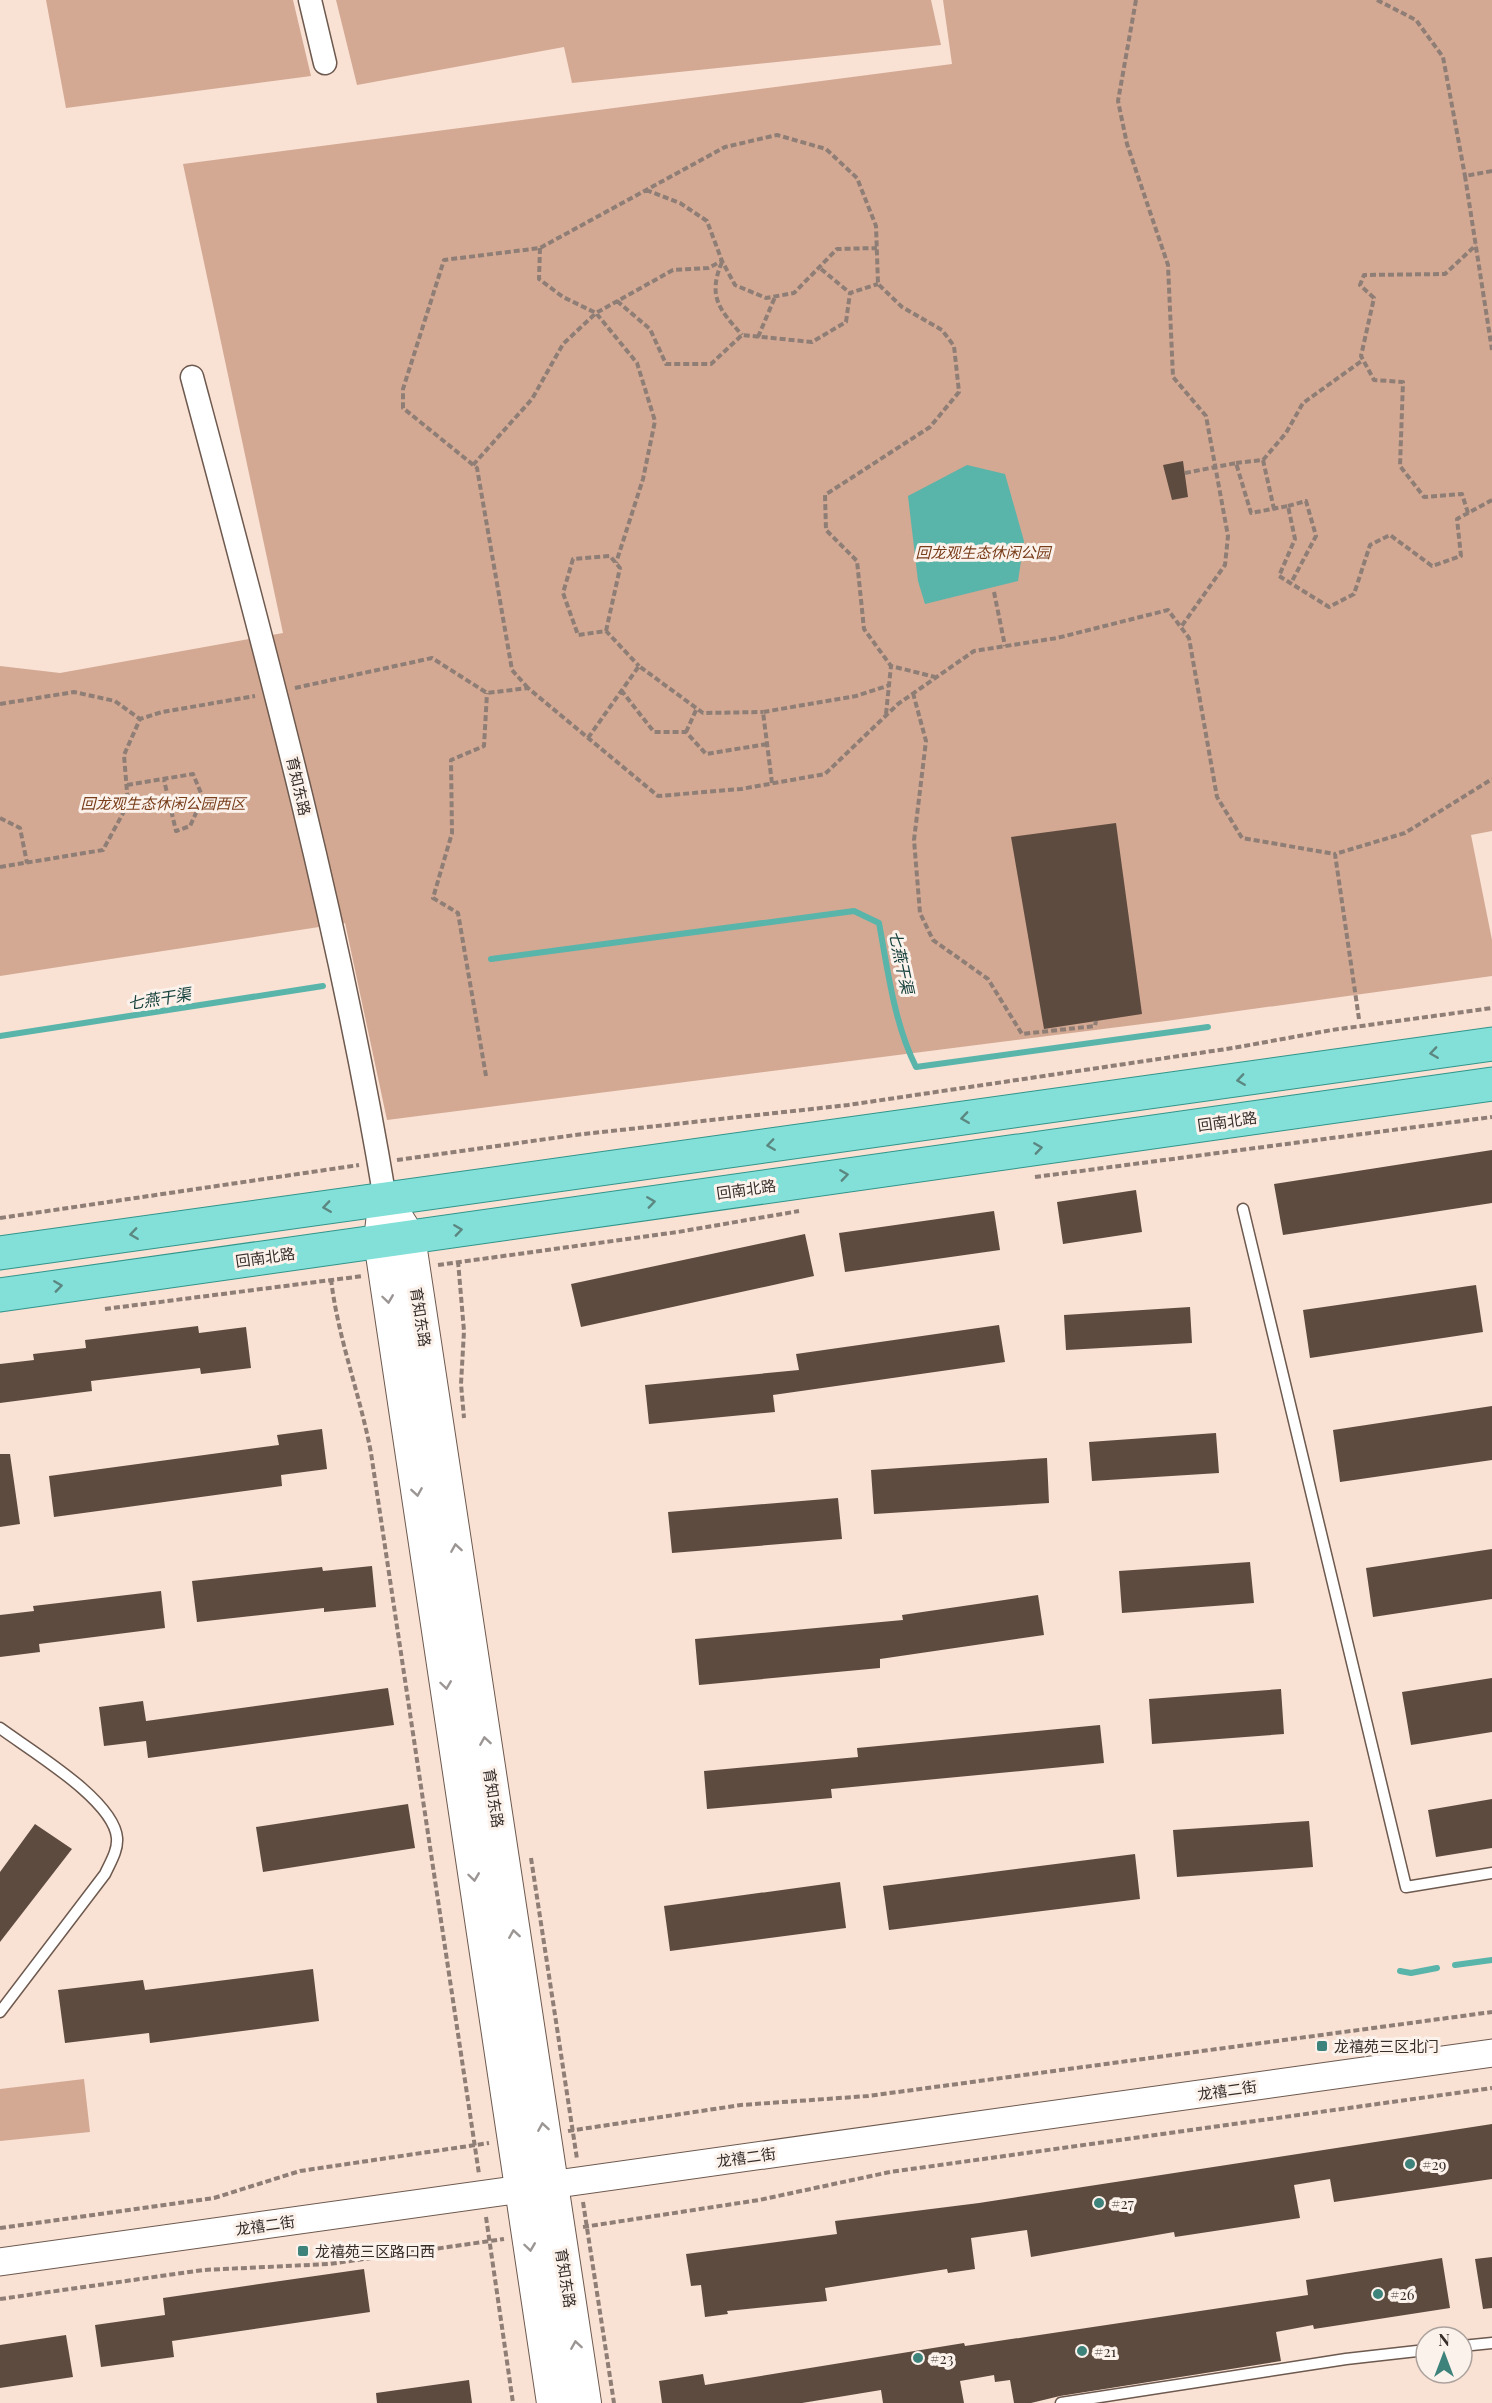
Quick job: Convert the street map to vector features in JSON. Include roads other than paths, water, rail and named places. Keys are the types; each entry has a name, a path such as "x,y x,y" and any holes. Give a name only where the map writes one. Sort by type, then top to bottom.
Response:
{"main road":[{"path":"0,1253 1492,1044"},
{"name":"回南北路","path":"0,1295 1492,1084"},
{"name":"育知东路","path":"385,1199 394,1239 552,2184 585,2403"},
{"name":"育知东路","path":"394,1239 521,2189 553,2403"}],"street":[{"path":"310,0 326,63"},
{"name":"育知东路","path":"192,377 277,692 358,1048 385,1199"},
{"name":"龙禧二街","path":"0,2262 1492,2053"}],"lane":[{"path":"1243,1209 1406,1887 1492,1874"},
{"path":"0,1728 94,1798 109,1814 117,1839 114,1855 105,1874 0,2012"},
{"path":"1474,2345 1492,2343"},
{"path":"1061,2403 1346,2359 1414,2351"}],"water":[{"path":"967,465 1005,474 1024,541 1018,581 925,604 918,581 908,496"}],"waterway":[{"name":"七燕干渠","path":"491,959 854,911 879,923 897,1015 916,1067 1208,1027"},
{"name":"七燕干渠","path":"0,1036 323,986"},
{"path":"1455,1965 1492,1960"},
{"path":"1400,1971 1411,1973 1437,1968"}],"place":[{"name":"龙禧苑三区北门","path":"1322,2046"},
{"name":"#29","path":"1410,2164"},
{"name":"#27","path":"1099,2203"},
{"name":"龙禧苑三区路口西","path":"303,2251"},
{"name":"#26","path":"1378,2294"},
{"name":"#21","path":"1082,2351"},
{"name":"#23","path":"918,2358"}],"park label":[{"name":"回龙观生态休闲公园","path":"983,552"},
{"name":"回龙观生态休闲公园西区","path":"163,803"}]}
